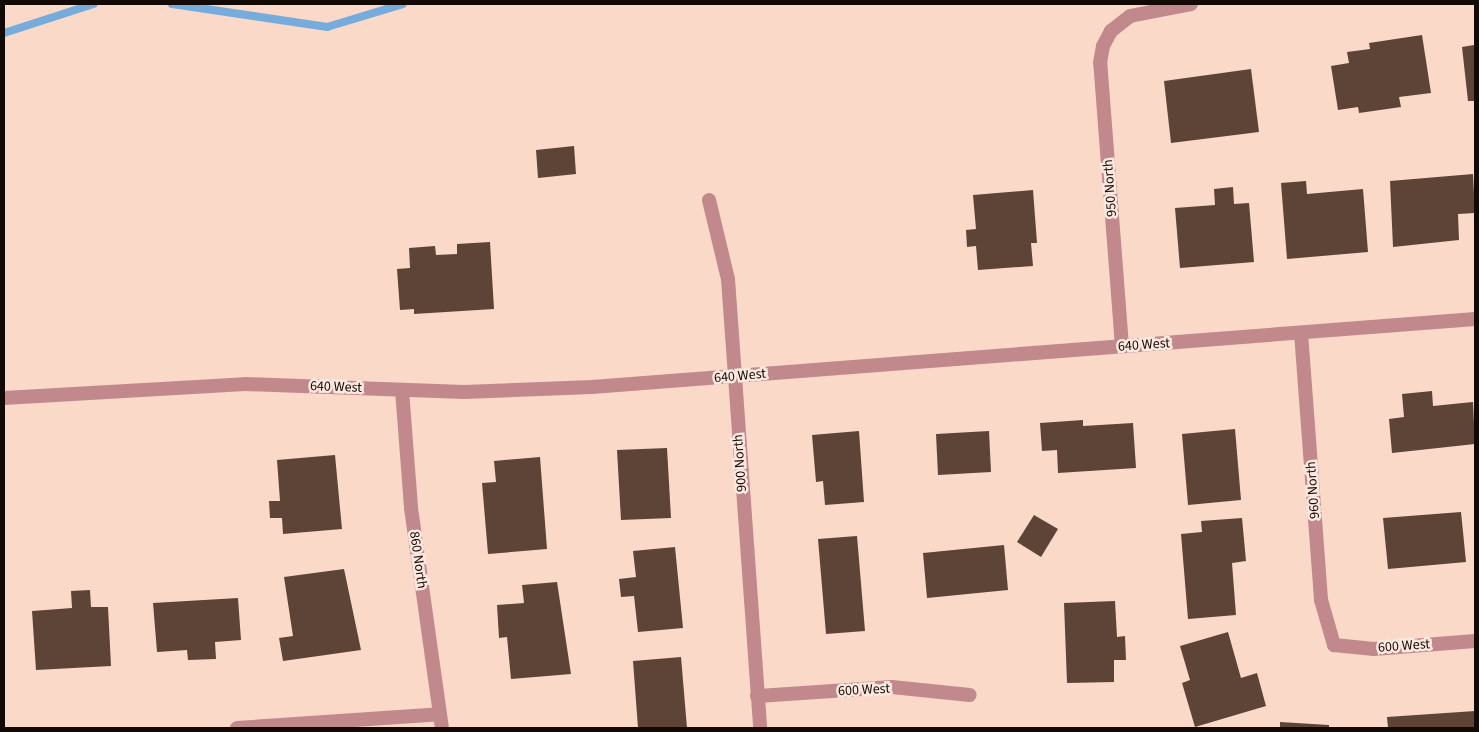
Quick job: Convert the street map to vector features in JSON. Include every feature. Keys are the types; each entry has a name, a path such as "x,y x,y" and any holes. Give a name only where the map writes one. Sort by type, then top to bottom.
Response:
{"street":[{"name":"950 North","path":"1122,346 1100,62 1111,31 1130,16 1191,4"},
{"name":"900 North","path":"709,200 728,279 760,728"},
{"name":"640 West","path":"4,398 245,384 490,392 734,376 1475,319"},
{"name":"960 North","path":"1301,333 1321,600 1334,645"},
{"name":"860 North","path":"402,390 410,508 441,721"},
{"name":"600 West","path":"1334,645 1374,649 1475,641"},
{"name":"600 West","path":"758,696 892,688 970,695"},
{"path":"237,728 441,721"}],"building":[{"path":"1422,35 1431,93 1399,97 1401,107 1359,113 1358,107 1338,110 1331,66 1349,63 1347,52 1370,49 1369,43"},
{"path":"1475,36 1475,101 1468,101 1462,47 1474,45"},
{"path":"1251,69 1259,132 1171,143 1164,81"},
{"path":"574,146 576,174 538,178 536,150"},
{"path":"1473,174 1475,213 1458,214 1459,240 1393,247 1390,181"},
{"path":"1306,181 1307,194 1363,189 1368,252 1287,259 1281,183"},
{"path":"1233,187 1234,204 1249,203 1254,262 1180,268 1175,208 1215,205 1214,189"},
{"path":"1033,190 1037,243 1031,243 1033,266 978,270 976,246 967,247 966,230 976,229 973,195"},
{"path":"490,242 494,309 414,314 414,309 400,310 397,269 410,268 409,248 435,246 436,255 457,254 457,244"},
{"path":"1432,391 1433,406 1473,402 1475,444 1392,453 1389,419 1404,417 1402,394"},
{"path":"1083,420 1083,426 1133,423 1136,468 1058,473 1057,450 1042,451 1040,423"},
{"path":"1235,429 1241,500 1188,505 1182,434"},
{"path":"859,431 864,502 825,505 823,481 816,482 812,435"},
{"path":"989,431 991,472 938,475 936,434"},
{"path":"667,448 671,518 621,520 617,450"},
{"path":"335,455 342,529 283,534 282,518 270,518 269,501 280,501 277,460"},
{"path":"540,457 547,549 488,554 482,483 496,482 494,461"},
{"path":"1461,512 1466,562 1388,569 1383,518"},
{"path":"1034,515 1058,529 1041,557 1017,542"},
{"path":"1242,518 1246,561 1232,563 1236,615 1188,619 1181,534 1202,532 1201,521"},
{"path":"857,536 865,631 826,634 818,539"},
{"path":"1004,545 1008,590 927,598 923,553"},
{"path":"675,547 683,628 638,632 634,596 621,597 619,579 636,577 633,551"},
{"path":"344,569 361,650 283,661 279,638 293,636 284,577"},
{"path":"557,582 571,674 511,679 507,637 499,638 497,605 524,603 522,585"},
{"path":"90,590 91,607 108,607 111,666 36,670 32,611 72,608 71,591"},
{"path":"238,598 241,640 215,642 216,659 188,660 187,650 157,652 153,603"},
{"path":"1115,601 1117,637 1125,636 1126,660 1114,660 1114,682 1067,683 1064,603"},
{"path":"1228,632 1241,678 1257,673 1266,706 1195,727 1182,683 1190,680 1180,646"},
{"path":"681,657 687,728 638,728 633,661"},
{"path":"1475,711 1475,728 1388,728 1387,717"},
{"path":"1280,722 1329,725 1329,728 1280,728"}],"waterway":[{"path":"4,33 93,4"},
{"path":"172,4 327,27 403,4"}]}
